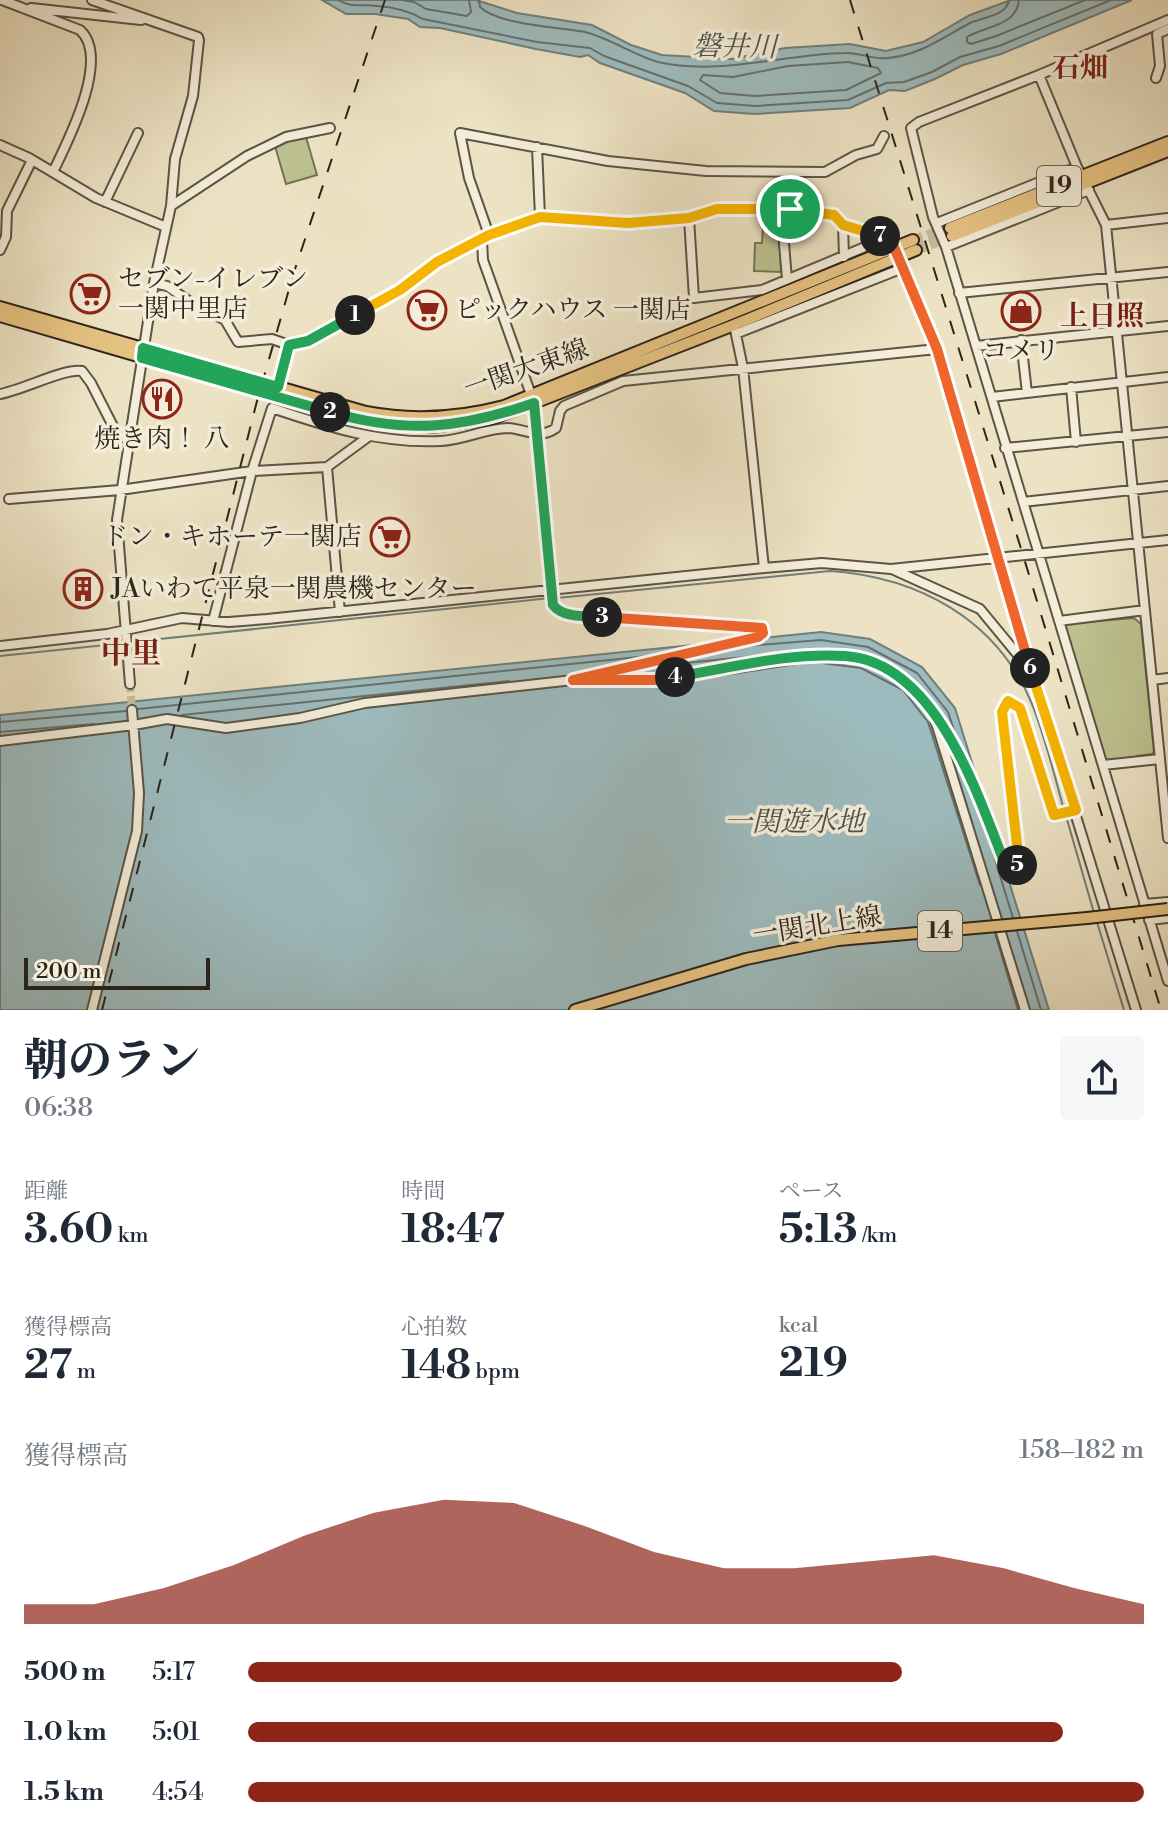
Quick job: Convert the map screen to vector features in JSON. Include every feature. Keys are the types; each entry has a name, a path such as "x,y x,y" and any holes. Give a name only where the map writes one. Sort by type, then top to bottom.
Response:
{"main road":[{"name":"19","path":"951,232 1083,180 1168,142"},
{"name":"19","path":"1083,180 1168,151"},
{"name":"一関大東線","path":"0,307 358,420 432,427 491,419 532,399 734,325 915,245"},
{"name":"一関大東線","path":"0,316 366,412 417,418 479,412 532,399"},
{"name":"一関北上線","path":"575,1010 746,959 838,940 1168,909"}],"street":[{"path":"2,0 80,30 88,38 91,78 53,172"},
{"path":"92,0 198,37 199,40 193,96 175,159 171,206 154,283 120,490 117,520 130,684"},
{"path":"18,7 150,21"},
{"path":"1167,24 919,122 911,128 933,217 946,247 1168,981"},
{"path":"1156,78 1160,66 1157,34 1167,24"},
{"path":"1039,75 1083,180 1106,225 1168,838"},
{"path":"171,206 247,156 286,137 330,128"},
{"path":"105,202 138,133"},
{"path":"573,680 758,637 763,633 762,628 566,614 556,610 553,605 538,434 532,399 483,260 486,237 460,133 608,161 706,171 792,172 829,171 856,155 877,149 884,136"},
{"path":"0,145 105,202 166,227"},
{"path":"537,147 540,217"},
{"path":"0,250 6,237 7,211 32,160"},
{"path":"787,279 781,236 792,172"},
{"path":"937,223 1083,180"},
{"path":"946,247 1083,180"},
{"path":"154,283 167,286 225,320 238,342 272,339 289,345 308,341 400,290 437,262 486,237 540,217 628,223 689,218 717,209 786,208 834,215 843,225 890,239 937,349 1031,671 1136,1010"},
{"path":"689,218 694,298 762,290 890,239"},
{"path":"1106,225 1168,218"},
{"path":"843,225 844,257"},
{"path":"734,325 903,267"},
{"path":"959,293 1168,272"},
{"path":"723,296 734,325 743,368 764,568"},
{"path":"976,346 1168,326"},
{"path":"1021,340 1027,393"},
{"path":"278,387 289,345"},
{"path":"213,621 252,471 272,408 368,437 442,441 512,428 538,434 556,428 564,406 623,381 937,349"},
{"path":"0,394 23,389 72,370 82,371 117,434 129,440"},
{"path":"992,397 1168,377"},
{"path":"1071,387 1076,442"},
{"path":"1005,448 1168,432"},
{"path":"9,499 120,490 252,471 327,467 368,437"},
{"path":"327,467 340,612"},
{"path":"1023,502 1168,486"},
{"path":"0,646 124,631 182,618 229,622 552,593 764,568 822,563 891,569 1168,540"},
{"path":"891,569 980,609 1031,671"},
{"path":"1059,621 1145,610"},
{"path":"0,741 167,719 226,728 300,718 365,703 573,680 658,680 772,661 822,655 849,656 886,668 922,695 947,731 974,784 1005,864 1015,867 1019,862 1002,712 1008,701 1020,708 1054,815 1073,810"},
{"path":"1152,680 1168,678"},
{"path":"92,1010 137,831 139,793 132,710"},
{"path":"935,717 1025,1010"},
{"path":"1103,765 1160,759"},
{"path":"1144,904 1168,902"},
{"path":"1149,920 1168,918"}],"green space":[{"path":"304,130 317,175 286,184 273,139"},
{"path":"764,212 779,213 781,272 754,271 755,243 762,243"},
{"path":"1134,618 1141,624 1154,751 1137,756 1137,759 1105,762 1063,624"}],"water":[{"path":"322,0 476,0 517,13 592,25 631,45 662,55 732,59 785,48 850,44 886,51 923,42 970,15 1011,0 1132,0 1001,54 963,65 905,91 889,90 850,108 755,114 714,111 685,93 600,63 588,55 580,57 440,28 420,27 408,19 346,14"},
{"name":"一関遊水地","path":"821,632 870,639 922,667 955,708 1049,1010 0,1010 0,715"}],"waterway":[{"path":"557,598 830,571 894,582 923,593 976,626 998,648 1017,674 1037,717 1064,810"},
{"path":"131,642 550,598"},
{"path":"0,656 125,643"},
{"path":"1066,816 1094,913"},
{"path":"1096,919 1124,1010"}],"tunnel":[{"path":"913,240 950,228"},
{"path":"916,250 950,237"},
{"path":"130,684 132,710"}],"railway":[{"path":"102,1010 257,401 294,272 385,0"},
{"path":"850,0 1161,1010"}],"place":[{"name":"セブン-イレブン 一関中里店","path":"90,294"},
{"name":"ピックハウス 一関店","path":"427,310"},
{"name":"コメリ","path":"1021,311"},
{"name":"焼き肉！ 八","path":"162,399"},
{"name":"ドン・キホーテ一関店","path":"390,537"},
{"name":"JAいわて平泉一関農機センター","path":"83,589"}],"district":[{"name":"石畑","path":"1080,68"},
{"name":"上日照","path":"1102,316"},
{"name":"中里","path":"131,654"}],"route":[{"path":"717,209 790,209 834,215 843,225 889,237 937,349 1031,671 1076,810 1054,815 1020,708 1008,701 1002,712 1019,862 1015,867 1005,864 974,784 947,731 922,695 886,668 849,656 822,655 658,680 573,680 758,637 763,633 762,628 756,626 677,623 566,614 556,610 553,605 534,403 491,419 453,425 384,424 358,420 142,358 143,348 278,387 289,345 308,341 400,290 437,262 489,235 526,221 540,217 628,223 689,218 717,209"}],"water label":[{"name":"磐井川","path":"735,47"}]}
